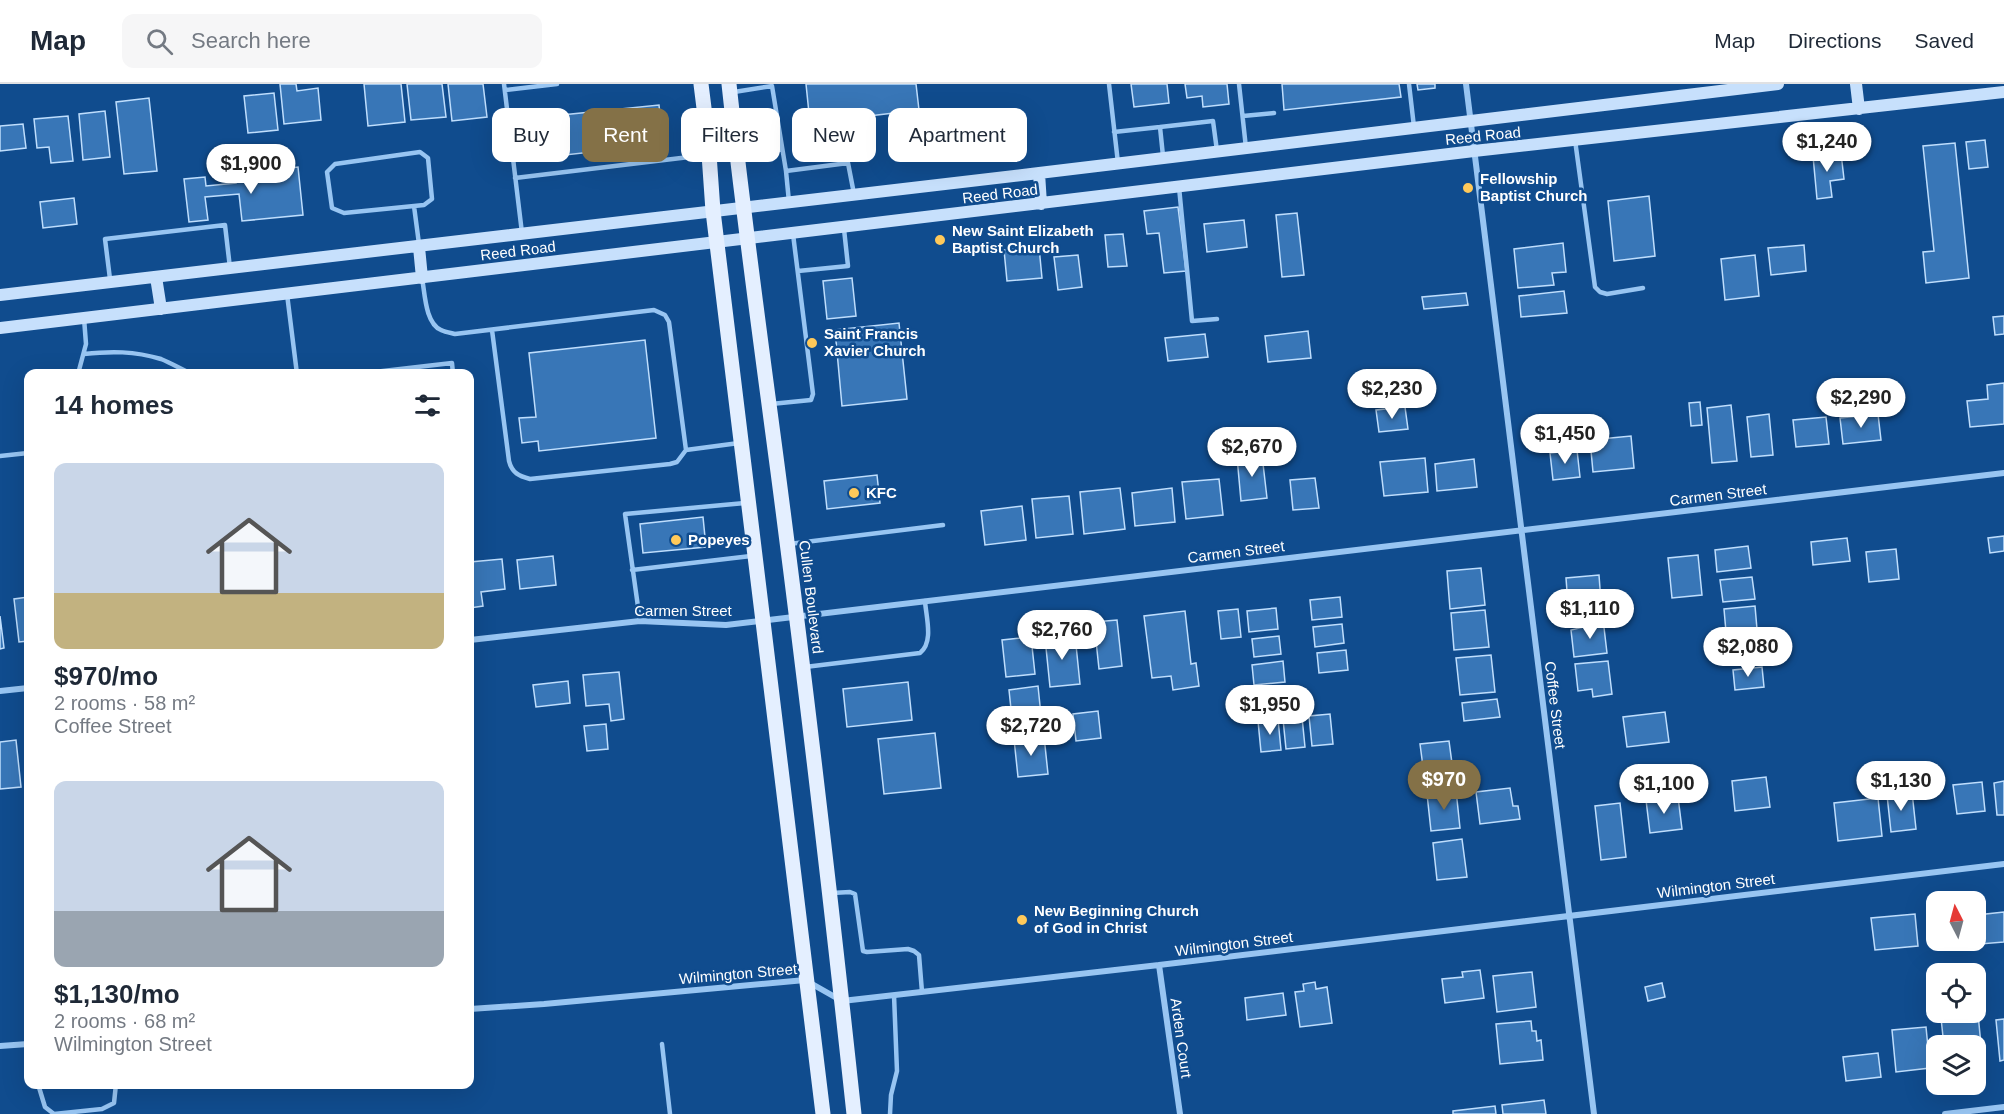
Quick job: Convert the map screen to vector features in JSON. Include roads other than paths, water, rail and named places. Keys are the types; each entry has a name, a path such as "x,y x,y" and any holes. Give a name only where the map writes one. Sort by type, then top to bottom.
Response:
{"main road":[{"path":"701,84 704,108"},
{"name":"Cullen Boulevard","path":"729,88 731,108"},
{"path":"710,162 713,211 823,1114"},
{"name":"Cullen Boulevard","path":"738,162 796,617 854,1114"}],"street":[{"name":"Coffee Street","path":"1466,84 1594,1114"},
{"name":"Reed Road","path":"0,295 1778,84"},
{"path":"1856,84 1859,109"},
{"name":"Reed Road","path":"0,328 1474,151 2004,92"},
{"path":"1039,173 1041,204"},
{"path":"419,247 422,278"},
{"path":"156,277 161,309"},
{"name":"Carmen Street","path":"474,640 640,621 726,625 2004,473"},
{"path":"0,691 24,688"},
{"name":"Wilmington Street","path":"474,1009 806,980 842,1001 2004,864"},
{"name":"Arden Court","path":"1159,965 1180,1114"},
{"path":"0,1046 24,1044"},
{"path":"1945,1114 2004,1107"}],"lane":[{"path":"504,84 522,234"},
{"path":"505,90 557,84"},
{"path":"1109,84 1118,163"},
{"path":"1239,84 1246,148"},
{"path":"1409,84 1414,127"},
{"path":"729,88 772,86 789,202"},
{"path":"1243,116 1274,113"},
{"path":"1114,132 1213,121 1217,151"},
{"path":"1160,127 1163,158"},
{"path":"1575,140 1595,286 1599,292 1607,294 1643,288"},
{"path":"420,152 428,158 432,199 424,205 414,206 344,213 333,208 327,172 335,164 420,152"},
{"path":"515,178 681,158"},
{"path":"786,171 848,163 854,194"},
{"path":"1179,187 1192,321 1217,319"},
{"path":"414,206 419,247"},
{"path":"110,282 105,239 225,225 230,268"},
{"path":"798,272 848,266 843,228"},
{"path":"768,405 811,400 813,394 793,234"},
{"path":"422,278 427,307 435,326 442,331 455,334 654,310 665,315 669,322 686,450 677,462 670,464 530,479 519,476 511,469 509,461 492,330"},
{"path":"287,294 296,369"},
{"path":"80,369 86,344 84,318"},
{"path":"84,354 114,350 132,352 163,360 182,369"},
{"path":"400,369 452,363 453,369"},
{"path":"686,450 741,442"},
{"path":"0,456 24,453"},
{"path":"640,621 625,514 749,502"},
{"path":"787,544 943,525"},
{"path":"632,570 755,556"},
{"path":"802,668 920,653 926,649 928,638 925,601"},
{"path":"829,894 850,892 855,894 863,951 908,949 919,955 922,992"},
{"path":"890,1114 891,1095 897,1071 894,995"},
{"path":"662,1044 670,1114"},
{"path":"40,1089 45,1107 54,1114 102,1109 114,1103 115,1089"}],"place":[{"name":"Fellowship Baptist Church","path":"1468,188"},
{"name":"New Saint Elizabeth Baptist Church","path":"940,240"},
{"name":"Saint Francis Xavier Church","path":"812,343"},
{"name":"KFC","path":"854,493"},
{"name":"Popeyes","path":"676,540"},
{"name":"New Beginning Church of God in Christ","path":"1022,920"}]}
